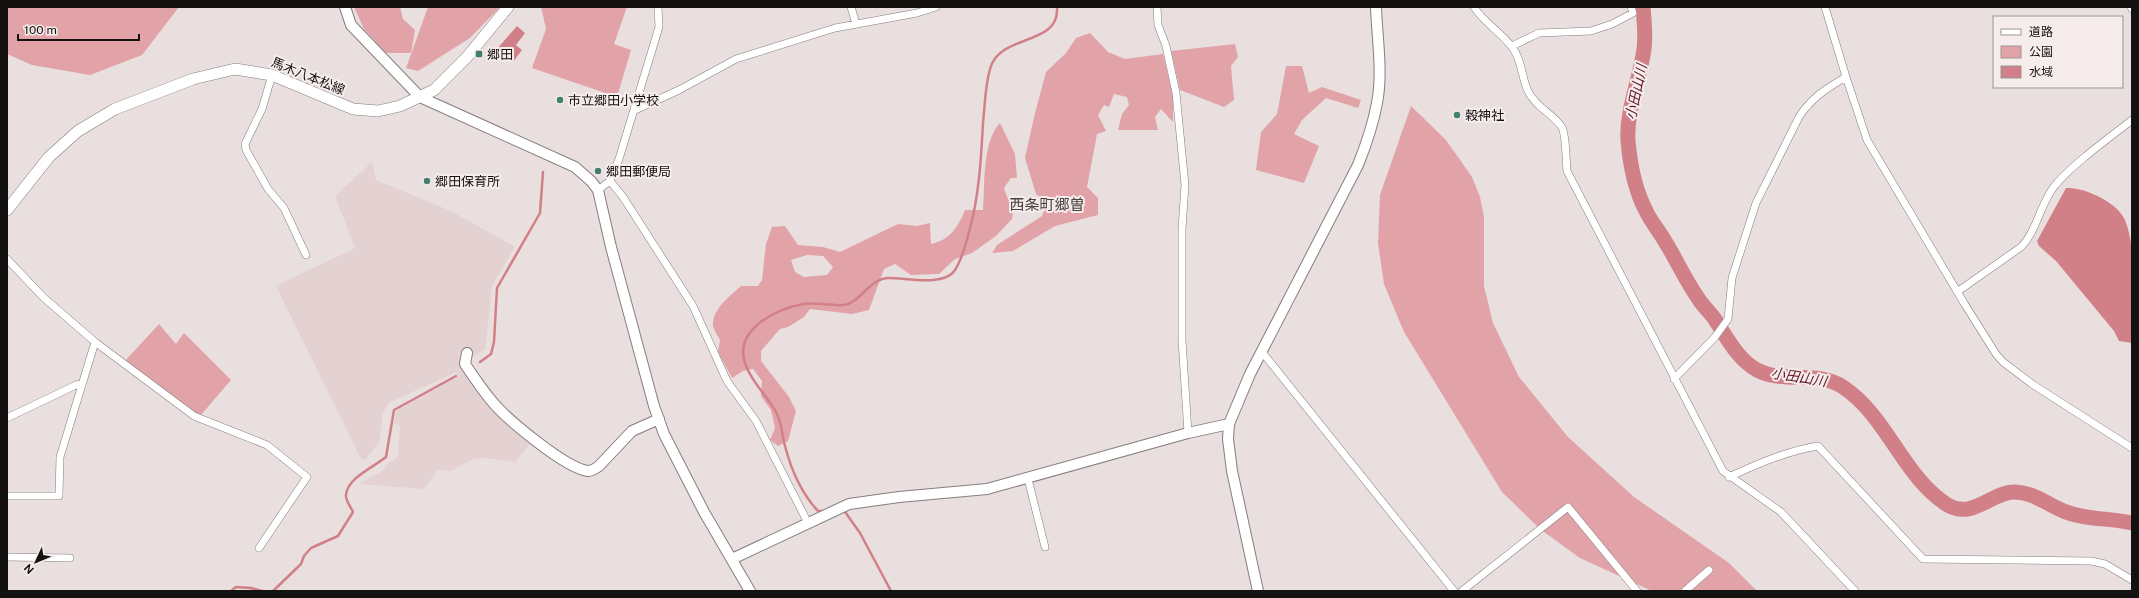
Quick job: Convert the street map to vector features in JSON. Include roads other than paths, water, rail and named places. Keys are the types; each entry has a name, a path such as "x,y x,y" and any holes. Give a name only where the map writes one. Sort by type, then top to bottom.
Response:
{"main road":[{"name":"馬木八本松線","path":"7,210 49,157 78,131 115,109 193,79 235,69 272,75 353,109 378,111 400,106 434,90 468,57 508,7"}],"street":[{"path":"345,7 351,25 420,97 575,167 591,181 598,190 613,255 654,406 687,481 750,591"},
{"path":"598,190 610,181 635,110 659,27 658,7"},
{"path":"851,7 856,24"},
{"path":"635,110 679,90 736,59 835,28 918,13 936,7"},
{"path":"1157,7 1158,25 1166,46 1176,92 1185,185 1182,229 1182,340 1188,433"},
{"path":"1258,591 1232,470 1228,439 1229,424 1235,406 1358,165 1369,137 1377,102 1379,81 1376,7"},
{"path":"1474,7 1481,17 1512,46 1518,56 1528,92 1547,114 1562,126 1565,137 1564,153 1567,171 1711,451 1723,471 1781,512 1855,591"},
{"path":"1512,46 1539,32 1591,31 1612,24 1633,13 1631,7"},
{"path":"1826,7 1846,77 1867,140 1957,292 2003,362 2032,384 2132,448"},
{"path":"272,75 262,109 245,144 246,150 268,189 284,208 306,255"},
{"path":"1674,379 1715,337 1728,319 1732,278 1756,203 1799,117 1806,106 1819,93 1846,77"},
{"path":"1957,292 2021,247 2029,238 2035,221 2054,186 2132,120"},
{"path":"610,181 623,197 693,306 728,381 756,421 808,523"},
{"path":"7,259 43,297 95,342 194,416 267,445 307,477 259,548"},
{"path":"7,496 60,496 60,457 95,342"},
{"path":"1262,352 1454,591"},
{"path":"468,353 465,364 490,400 500,410 532,438 559,457 588,471 599,466 632,430 659,419"},
{"path":"7,418 81,384"},
{"path":"732,559 849,504 899,497 987,490 1188,433 1229,424"},
{"path":"1730,477 1756,465 1806,448 1818,446 1923,559 2091,561 2105,564 2132,580"},
{"path":"1028,479 1045,547"},
{"path":"1462,591 1568,506 1637,591"},
{"path":"7,557 70,558"},
{"path":"1685,591 1709,570"}],"water":[{"path":"517,26 525,33 516,45 522,50 513,62 497,49"},
{"path":"2066,188 2074,188 2104,199 2113,205 2125,220 2132,248 2133,264 2132,343 2119,341 2114,331 2056,261 2039,246 2037,241"}],"waterway":[{"path":"825,511 818,511 807,497 798,481 787,455 777,414 747,368 743,355 744,344 750,333 758,324 780,311 803,304 849,304 870,286 882,279 934,280 950,275 955,270 965,246 975,205 980,165 986,89 990,69 996,58 1005,50 1039,35 1049,28 1055,20 1057,7"},
{"name":"小田山川","path":"1643,7 1645,33 1644,49 1640,72 1631,106 1628,129 1630,159 1636,186 1648,215 1664,239 1701,303 1714,318 1732,347 1744,360 1757,370 1767,374 1822,379 1843,387 1858,399 1872,414 1918,478 1931,492 1946,504 1955,508 1973,508 1997,496 2014,492 2029,494 2069,513 2085,517 2132,523"},
{"path":"480,362 491,354 494,342 497,288 540,213 543,172"},
{"path":"273,591 301,564 304,556 311,548 338,536 353,512 346,499 351,483 362,473 386,457 394,410 456,376"},
{"path":"843,509 860,533 891,591"},
{"path":"231,591 236,587 251,588 262,591"}],"place":[{"name":"郷田","path":"479,54"},
{"name":"市立郷田小学校","path":"560,100"},
{"name":"穀神社","path":"1457,115"},
{"name":"郷田郵便局","path":"598,171"},
{"name":"郷田保育所","path":"427,181"}],"district":[{"name":"西条町郷曽","path":"1047,204"}]}
